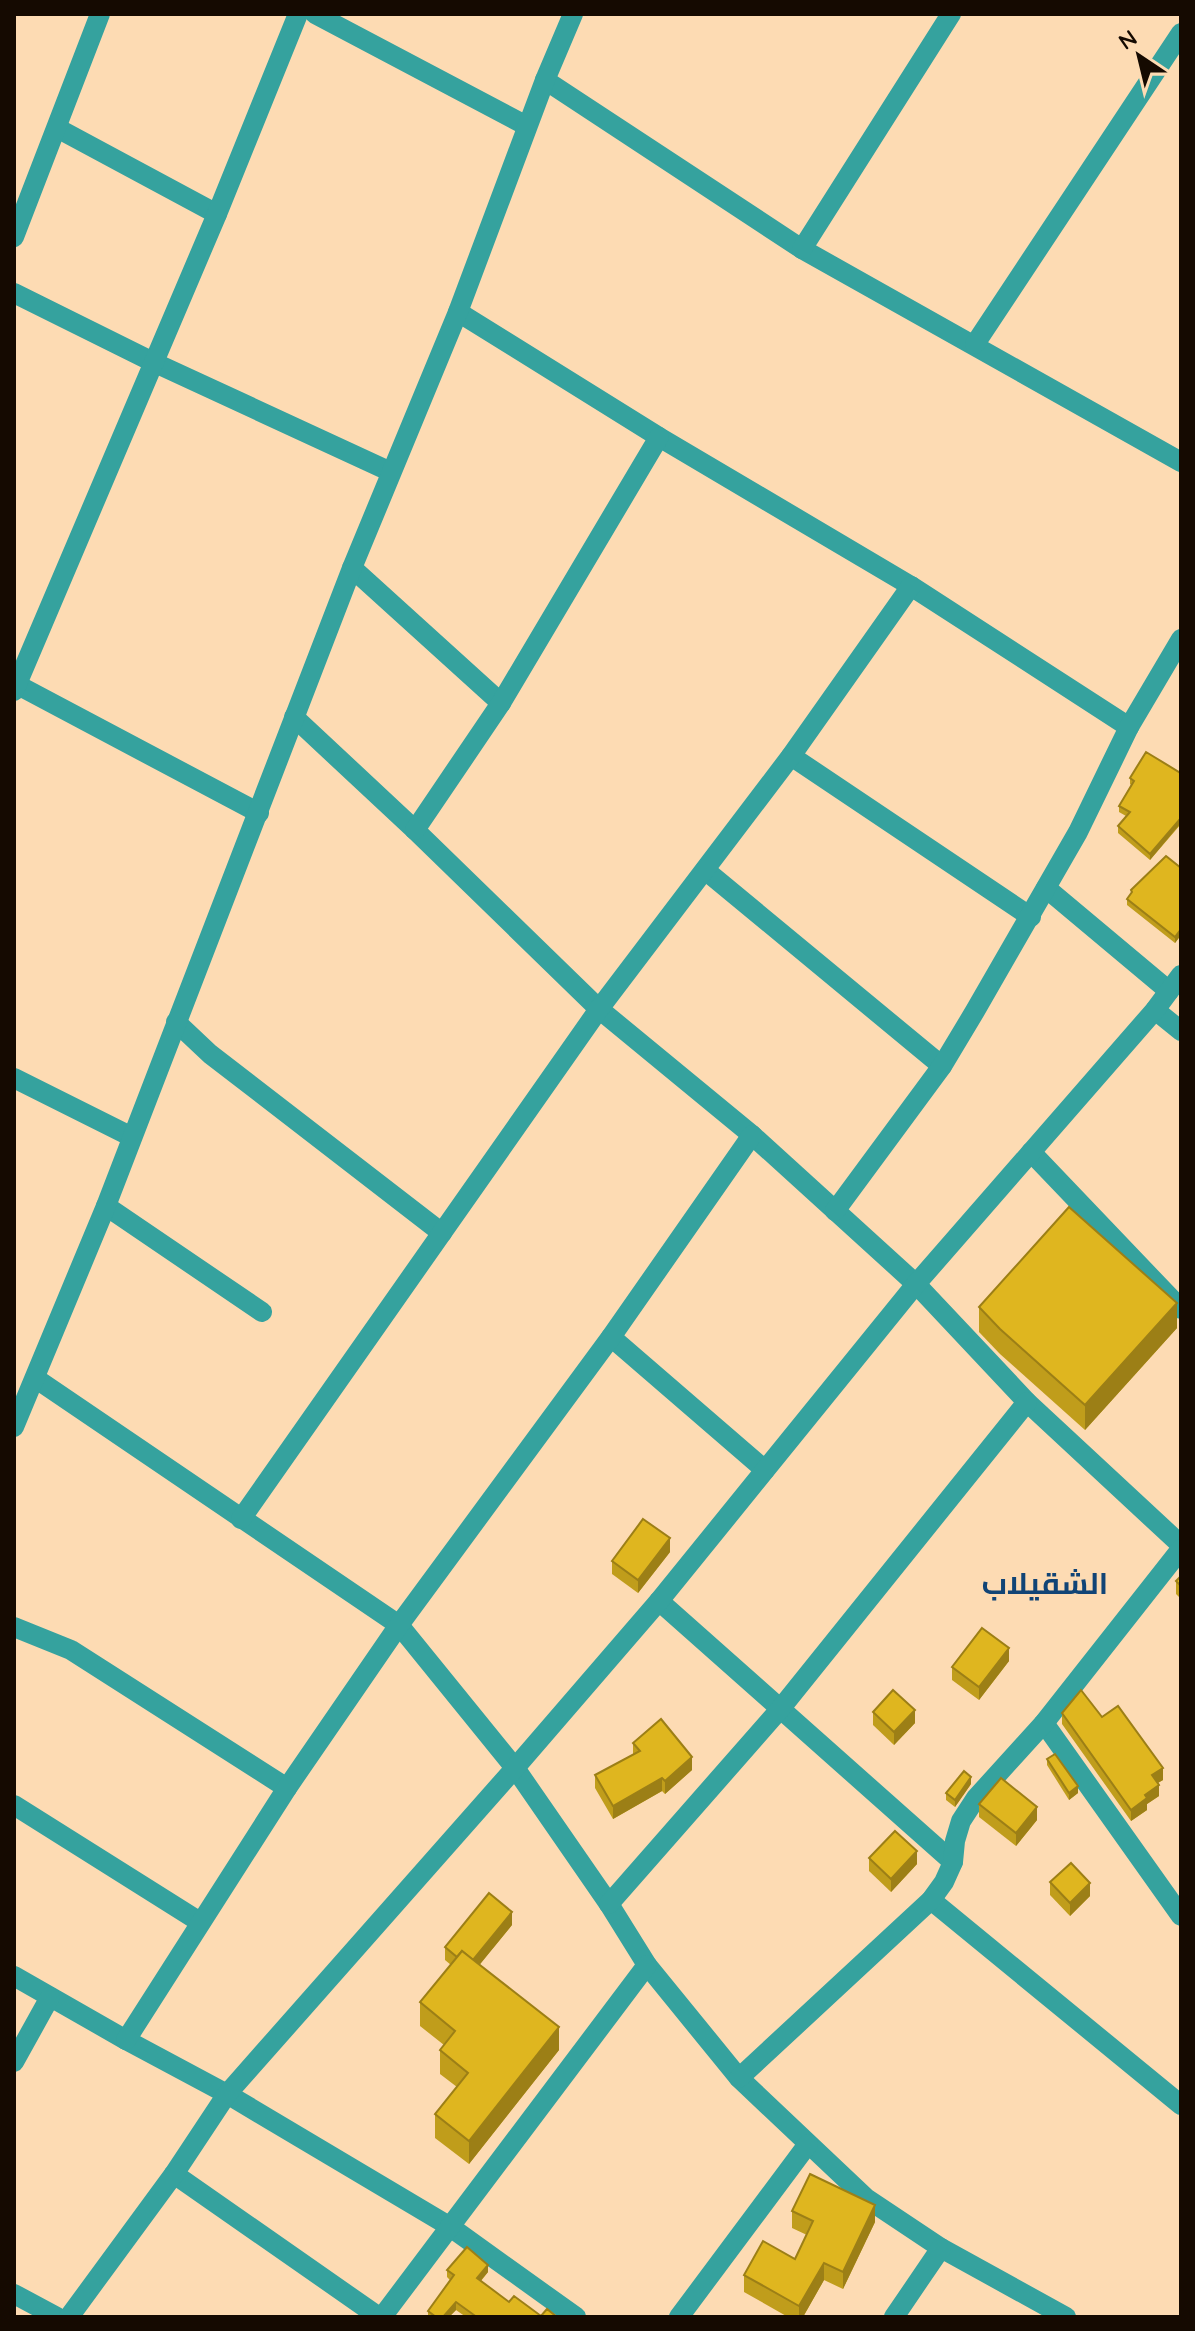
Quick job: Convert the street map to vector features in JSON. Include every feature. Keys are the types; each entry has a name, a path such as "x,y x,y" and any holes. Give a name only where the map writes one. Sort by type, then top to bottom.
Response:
{"street":[{"path":"14,237 100,14"},
{"path":"259,813 15,686 217,214 298,14"},
{"path":"315,14 527,126"},
{"path":"14,1427 106,1206 352,568 458,312 527,126 573,14"},
{"path":"802,249 951,14"},
{"path":"975,344 1173,64 1181,33"},
{"path":"545,80 802,249 1181,462"},
{"path":"57,128 217,214"},
{"path":"14,293 153,362 391,472"},
{"path":"458,312 659,437 911,586 1129,727"},
{"path":"415,830 501,703 659,437"},
{"path":"352,568 501,703"},
{"path":"241,1519 599,1009 791,756 911,586"},
{"path":"835,1211 942,1066 1031,917 1078,832 1129,727 1181,639"},
{"path":"294,717 599,1009 752,1135 916,1284 1027,1402 1181,1547 1044,1723 976,1798 961,1821 953,1862 931,1900 739,2078"},
{"path":"791,756 1031,917"},
{"path":"705,870 942,1066"},
{"path":"69,2317 174,2174 227,2094 659,1601 916,1284 1155,1010 1175,983 1046,888"},
{"path":"1155,1010 1181,1031"},
{"path":"176,1022 210,1054 442,1233"},
{"path":"14,1078 132,1137"},
{"path":"126,2040 287,1788 399,1625 611,1337 752,1135"},
{"path":"1031,1152 1181,1309"},
{"path":"106,1206 262,1312"},
{"path":"611,1337 765,1470"},
{"path":"35,1378 399,1625 515,1768 647,1965 739,2078 866,2198 941,2248 1066,2317"},
{"path":"609,1904 781,1708 1027,1402"},
{"path":"659,1601 953,1862"},
{"path":"14,1627 71,1650 287,1788"},
{"path":"1044,1723 1181,1916"},
{"path":"14,1805 200,1922"},
{"path":"931,1900 1181,2105"},
{"path":"174,2174 381,2317 647,1965"},
{"path":"14,1976 227,2094 449,2226 576,2317"},
{"path":"14,2062 50,1997"},
{"path":"679,2317 808,2144"},
{"path":"894,2317 941,2248"},
{"path":"14,2294 57,2317"}],"building":[{"path":"1146,752 1181,771 1181,818 1150,854 1118,826 1130,812 1119,806 1134,781 1130,778"},
{"path":"1166,856 1181,868 1181,929 1175,937 1127,899 1131,890"},
{"path":"1069,1207 1177,1303 1085,1405 979,1307"},
{"path":"643,1519 670,1538 638,1580 612,1561"},
{"path":"982,1628 1009,1648 979,1687 952,1667"},
{"path":"893,1690 915,1710 894,1732 873,1712"},
{"path":"1081,1690 1102,1717 1118,1706 1163,1768 1152,1775 1159,1785 1131,1810 1062,1713"},
{"path":"661,1719 692,1757 665,1781 662,1778 613,1806 595,1775 640,1751 633,1743"},
{"path":"1055,1754 1078,1786 1069,1793 1047,1759"},
{"path":"964,1771 971,1777 955,1800 946,1793"},
{"path":"1001,1778 1037,1807 1016,1833 979,1804"},
{"path":"895,1831 917,1851 891,1879 869,1858"},
{"path":"1071,1863 1090,1883 1070,1903 1050,1882"},
{"path":"489,1893 512,1912 473,1960 462,1951 457,1957 445,1947"},
{"path":"462,1951 559,2027 469,2141 435,2114 468,2073 440,2050 455,2031 420,2002"},
{"path":"810,2174 875,2205 843,2272 824,2263 799,2306 744,2275 763,2241 795,2259 813,2221 792,2211"},
{"path":"467,2247 488,2265 477,2278 509,2302 514,2296 541,2316 547,2309 557,2317 472,2317 474,2315 456,2302 443,2317 436,2317 428,2311 454,2275 447,2270"}],"district":[{"name":"الشقيلاب","path":"1045,1583"}]}
